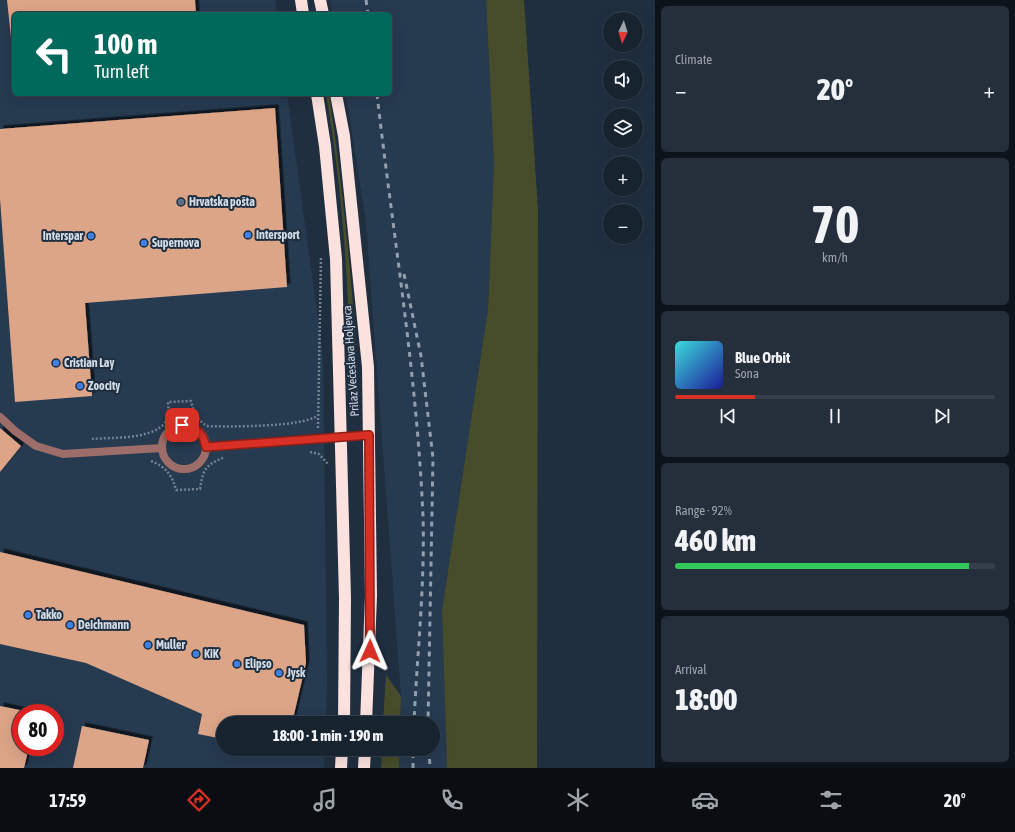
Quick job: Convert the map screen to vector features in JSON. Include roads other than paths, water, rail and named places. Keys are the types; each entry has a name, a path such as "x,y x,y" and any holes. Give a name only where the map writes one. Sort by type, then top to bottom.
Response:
{"highway":[{"path":"301,0 303,12"},
{"path":"320,0 323,12"},
{"name":"Prilaz Većeslava Holjevca","path":"317,96 325,146 336,259 345,598 344,716"},
{"name":"Prilaz Većeslava Holjevca","path":"336,96 344,136 368,367 371,596 366,716"},
{"path":"341,768 342,756"},
{"path":"364,768 365,756"}],"street":[{"path":"0,417 15,431 36,446 63,454 161,448"},
{"path":"182,425 196,428 201,433 206,447 205,453 198,464 186,469 172,466 163,455 161,448 162,441 170,430 182,425"},
{"path":"206,447 369,435"}],"railway":[{"path":"366,0 368,12"},
{"path":"377,96 404,305 416,411 420,464 423,517 423,569 414,716"},
{"path":"404,274 421,356 433,458 428,716"},
{"path":"413,756 413,768"},
{"path":"429,756 430,768"}],"place":[{"name":"Hrvatska pošta","path":"181,202"},
{"name":"Intersport","path":"248,235"},
{"name":"Interspar","path":"91,236"},
{"name":"Supernova","path":"144,243"},
{"name":"Cristian Lay","path":"56,363"},
{"name":"Zoocity","path":"80,386"},
{"name":"Takko","path":"28,615"},
{"name":"Deichmann","path":"70,625"},
{"name":"Muller","path":"148,645"},
{"name":"KiK","path":"196,654"},
{"name":"Elipso","path":"237,664"},
{"name":"Jysk","path":"279,673"}]}
